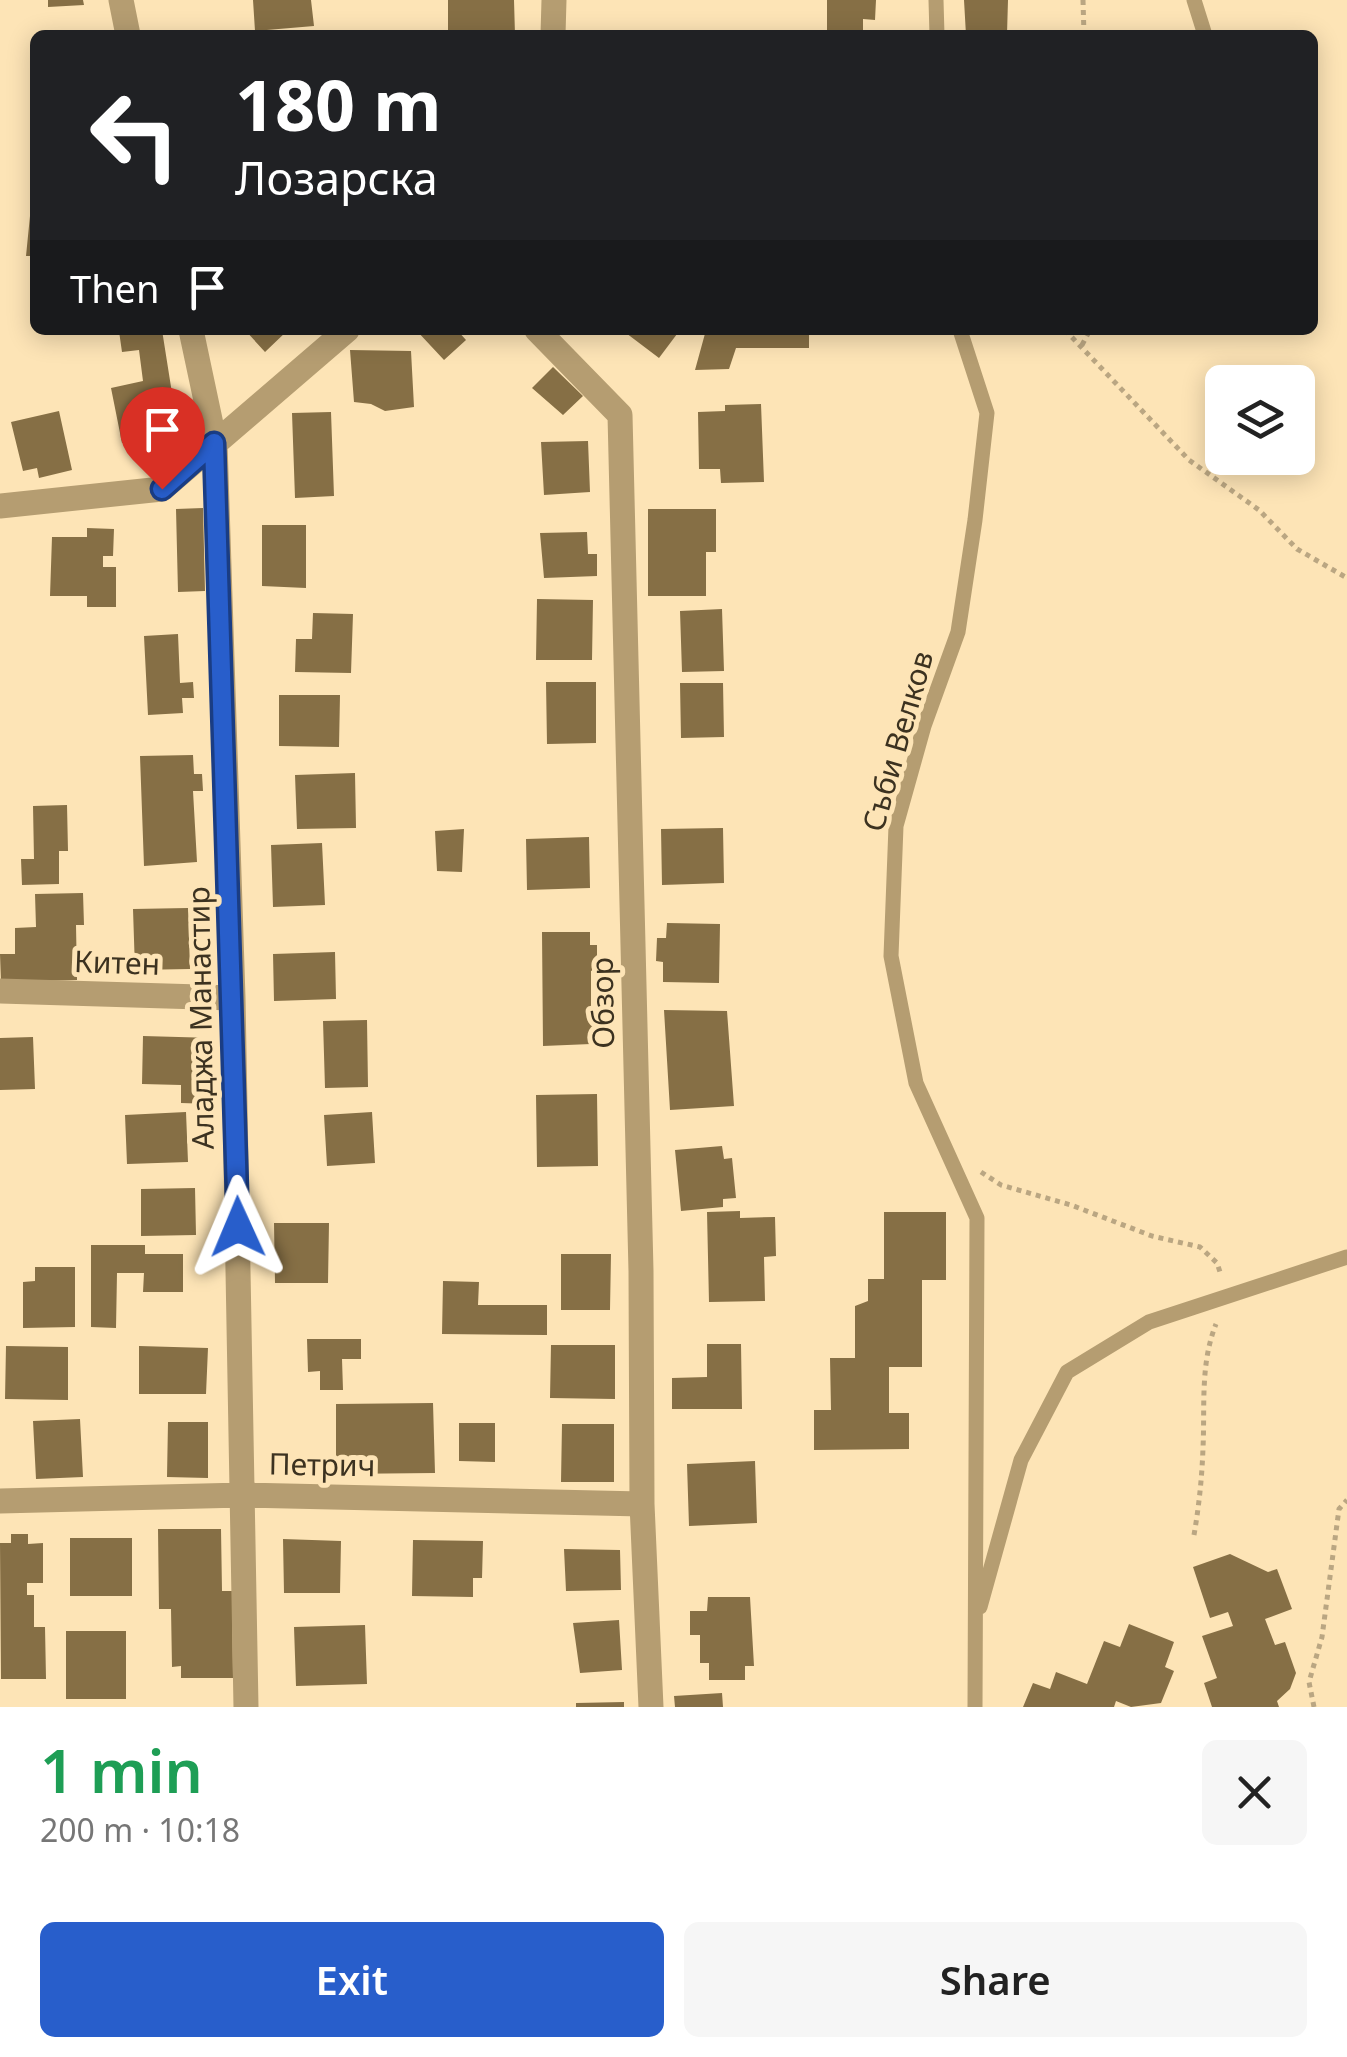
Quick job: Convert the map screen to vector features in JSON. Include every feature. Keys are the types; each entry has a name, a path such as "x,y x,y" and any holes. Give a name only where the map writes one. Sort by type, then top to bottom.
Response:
{"street":[{"path":"121,0 127,30"},
{"path":"553,30 554,0"},
{"name":"Аладжа Манастир","path":"191,335 214,443 233,998 246,1707"},
{"path":"0,506 162,489 341,335"},
{"name":"Обзор","path":"543,335 620,416 641,1271 642,1504 651,1707"},
{"name":"Китен","path":"0,991 233,998"},
{"name":"Петрич","path":"0,1501 243,1495 642,1504"}],"lane":[{"path":"936,0 937,30"},
{"path":"1194,0 1203,30"},
{"name":"Съби Велков","path":"962,335 987,413 979,484 958,632 924,726 896,826 890,956 916,1082 977,1218 975,1626"},
{"path":"975,1707 975,1626 1021,1460 1068,1372 1149,1322 1347,1257"}],"path":[{"path":"1083,0 1084,30"},
{"path":"1071,335 1189,460 1259,510 1297,549 1347,578"},
{"path":"1082,345 1087,335"},
{"path":"1314,1707 1308,1682 1322,1636 1338,1509 1347,1500"}],"building":[{"path":"48,0 83,0 84,5 48,7"},
{"path":"253,0 311,0 314,26 255,30"},
{"path":"448,0 514,0 515,30 448,30"},
{"path":"827,0 876,0 875,20 863,19 863,30 827,30"},
{"path":"964,0 1008,0 1007,30 966,30"},
{"path":"30,216 30,256 26,256"},
{"path":"120,335 163,335 178,431 122,443 111,388 143,381 139,350 122,352"},
{"path":"250,335 283,335 265,352"},
{"path":"421,335 462,335 466,340 444,360"},
{"path":"629,335 676,335 659,358"},
{"path":"705,335 809,335 809,348 736,348 729,369 695,370"},
{"path":"350,350 411,351 414,407 385,411 354,402"},
{"path":"553,367 583,396 563,415 532,388"},
{"path":"761,404 764,482 721,483 720,469 699,469 698,412 725,411 725,405"},
{"path":"59,411 72,470 39,478 37,468 23,471 11,422"},
{"path":"331,412 334,496 295,498 292,413"},
{"path":"588,441 590,492 544,495 541,442"},
{"path":"203,508 205,591 178,592 176,509"},
{"path":"648,509 716,509 716,552 706,552 706,596 648,596"},
{"path":"262,525 306,525 306,588 262,586"},
{"path":"87,528 114,529 113,556 103,556 103,567 116,567 116,607 87,607 87,596 50,596 52,537 87,537"},
{"path":"587,532 588,554 597,554 597,576 544,578 540,533"},
{"path":"537,599 593,600 592,660 536,660"},
{"path":"722,609 724,671 682,672 680,611"},
{"path":"313,613 353,614 351,673 295,672 296,639 312,639"},
{"path":"178,634 180,683 193,682 194,698 182,698 183,713 148,715 144,636"},
{"path":"546,682 596,682 596,743 547,744"},
{"path":"680,683 723,683 724,737 681,738"},
{"path":"279,695 340,695 339,747 279,746"},
{"path":"193,755 194,774 202,774 203,791 193,791 197,862 144,866 140,756"},
{"path":"355,773 356,828 297,829 295,775"},
{"path":"67,805 68,851 59,851 59,884 22,885 21,859 34,859 33,806"},
{"path":"723,828 724,883 662,885 661,829"},
{"path":"464,829 462,872 437,871 435,831"},
{"path":"589,837 590,888 527,890 526,839"},
{"path":"322,843 325,905 273,907 271,845"},
{"path":"83,893 84,925 76,925 77,980 1,982 0,954 15,954 15,928 36,927 35,894"},
{"path":"188,908 190,969 135,970 133,909"},
{"path":"667,923 720,924 719,983 663,982 663,962 656,961 657,938 666,938"},
{"path":"542,932 590,932 590,945 597,945 597,970 591,971 591,1007 599,1008 599,1028 592,1029 591,1044 543,1046"},
{"path":"335,952 336,999 274,1001 273,954"},
{"path":"664,1010 727,1011 734,1106 670,1110"},
{"path":"367,1020 368,1087 325,1088 323,1021"},
{"path":"143,1036 214,1038 212,1104 181,1103 181,1085 142,1084"},
{"path":"33,1037 35,1089 0,1090 0,1038"},
{"path":"597,1094 598,1166 537,1167 536,1095"},
{"path":"186,1112 188,1162 127,1164 125,1115"},
{"path":"372,1112 375,1163 327,1166 324,1115"},
{"path":"722,1146 724,1159 732,1158 736,1198 723,1199 723,1207 681,1211 675,1150"},
{"path":"195,1188 196,1235 141,1236 141,1189"},
{"path":"740,1211 740,1218 775,1217 776,1256 764,1257 765,1301 709,1302 707,1212"},
{"path":"884,1212 946,1212 946,1280 922,1280 922,1367 889,1367 889,1413 909,1413 909,1449 814,1450 814,1410 831,1410 830,1358 855,1358 855,1306 868,1301 868,1279 884,1279"},
{"path":"274,1223 329,1223 328,1283 275,1283"},
{"path":"91,1245 145,1245 145,1254 183,1254 183,1292 143,1292 144,1273 117,1273 116,1328 91,1327"},
{"path":"561,1254 611,1254 610,1310 561,1310"},
{"path":"35,1267 75,1267 75,1327 23,1328 23,1282 35,1281"},
{"path":"443,1281 479,1282 478,1305 547,1305 547,1335 442,1334"},
{"path":"307,1339 361,1339 361,1359 342,1359 343,1390 320,1390 320,1371 308,1372"},
{"path":"707,1344 741,1344 742,1409 672,1409 672,1378 707,1377"},
{"path":"551,1345 615,1345 615,1399 550,1398"},
{"path":"6,1346 68,1347 68,1400 5,1399"},
{"path":"139,1346 208,1348 206,1394 139,1394"},
{"path":"433,1403 435,1473 336,1474 336,1404"},
{"path":"80,1419 83,1477 36,1479 33,1421"},
{"path":"168,1422 208,1422 208,1478 167,1477"},
{"path":"459,1423 495,1423 495,1462 459,1461"},
{"path":"562,1424 614,1424 614,1482 561,1482"},
{"path":"755,1461 757,1523 689,1526 687,1464"},
{"path":"158,1529 221,1529 222,1591 232,1591 233,1678 181,1678 181,1666 172,1667 171,1609 159,1609"},
{"path":"11,1534 28,1534 28,1544 43,1543 43,1583 27,1583 27,1595 34,1595 34,1627 45,1627 46,1679 1,1679 0,1543 11,1543"},
{"path":"70,1538 132,1538 132,1596 70,1596"},
{"path":"283,1539 341,1541 340,1593 284,1593"},
{"path":"413,1540 483,1541 482,1578 473,1578 473,1597 412,1596"},
{"path":"564,1549 620,1550 621,1590 566,1591"},
{"path":"1230,1554 1268,1572 1277,1569 1292,1609 1265,1619 1275,1645 1285,1642 1296,1673 1290,1689 1277,1701 1279,1707 1212,1707 1204,1683 1217,1678 1202,1636 1233,1626 1228,1612 1210,1618 1193,1567"},
{"path":"708,1597 750,1597 754,1666 745,1666 745,1680 709,1680 709,1663 700,1663 700,1635 690,1635 690,1611 707,1611"},
{"path":"619,1620 622,1670 580,1673 573,1623"},
{"path":"1129,1624 1174,1642 1165,1667 1174,1671 1161,1703 1131,1707 1116,1701 1114,1707 1023,1707 1033,1683 1050,1689 1056,1672 1087,1684 1104,1641 1120,1647"},
{"path":"365,1625 367,1684 296,1686 294,1627"},
{"path":"66,1631 126,1631 126,1699 66,1699"},
{"path":"722,1693 723,1707 675,1707 674,1696"},
{"path":"624,1702 624,1707 576,1707 576,1703"}],"route":[{"path":"162,489 214,443 238,1227"}]}
